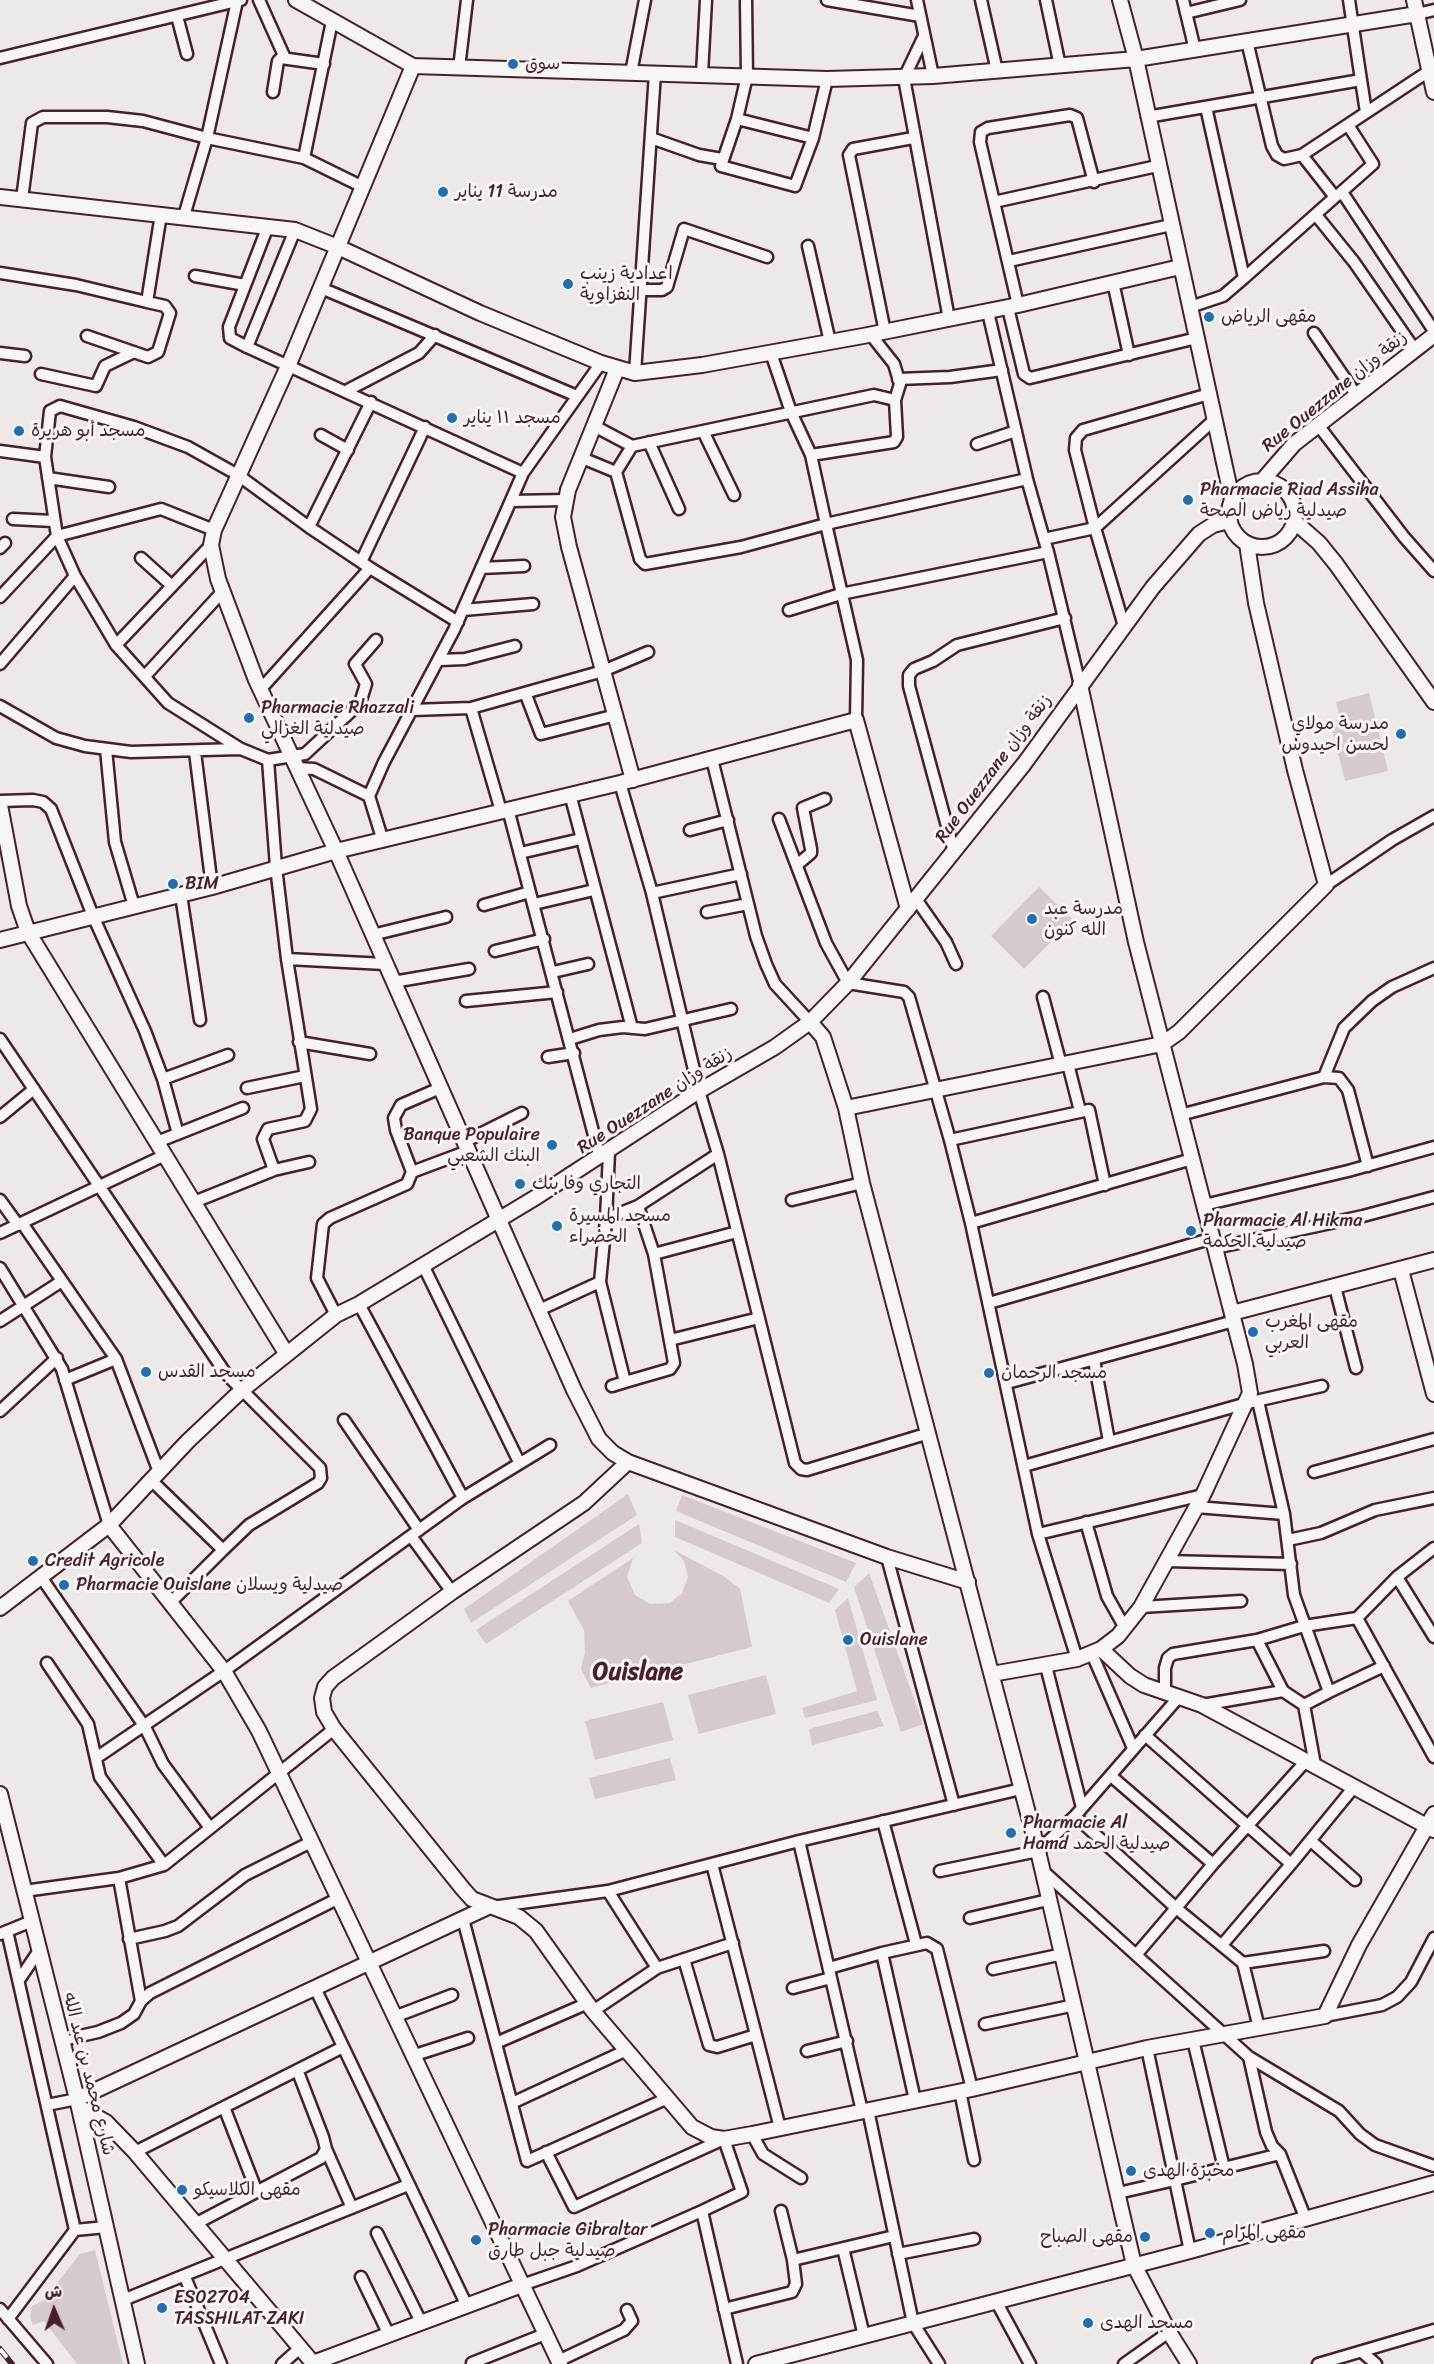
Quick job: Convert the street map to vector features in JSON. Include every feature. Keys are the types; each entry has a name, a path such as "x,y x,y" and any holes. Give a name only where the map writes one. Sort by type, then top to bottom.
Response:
{"street":[{"path":"0,58 239,0 207,138 184,216"},
{"path":"259,0 285,58"},
{"path":"296,0 413,66 827,79 903,78 1136,59 1353,23 1415,7 1434,10"},
{"path":"459,68 467,0"},
{"path":"631,73 645,0"},
{"path":"702,74 706,0"},
{"path":"746,0 747,76 737,120 721,166 795,186 813,138 827,79"},
{"path":"827,0 920,16"},
{"path":"917,0 933,76"},
{"path":"981,0 997,71"},
{"path":"1046,0 1060,66"},
{"path":"1119,0 1136,59 1157,166 1232,499 1229,521 1236,534 1247,544 1262,547 1276,544 1288,535 1294,521 1292,500 1276,484 1262,481 1247,484 1232,499"},
{"path":"1183,0 1195,50"},
{"path":"1186,13 1240,0"},
{"path":"1349,0 1366,112"},
{"path":"1415,7 1434,92"},
{"path":"177,16 187,54"},
{"path":"304,158 332,21"},
{"path":"924,36 903,78 949,319"},
{"path":"1246,41 1277,155 1291,160 1430,71"},
{"path":"273,92 278,61 285,58 324,64"},
{"path":"413,66 361,186 289,364 214,530 211,545 223,591 260,690 336,851 498,1220 599,1439 613,1453 628,1462 887,1557 968,1582"},
{"path":"635,373 655,74"},
{"path":"1147,117 1361,80"},
{"path":"1206,107 1244,278"},
{"path":"1094,182 1077,118 1070,115 988,128 981,132 980,142 1009,261 1013,307 1024,374 1030,378 1197,338"},
{"path":"22,199 35,119 108,117 143,121 207,138 304,158 361,186"},
{"path":"737,120 813,138"},
{"path":"1190,308 1223,296 1373,164 1348,125"},
{"path":"651,138 699,155 722,159"},
{"path":"885,332 849,155 853,149 914,138"},
{"path":"1302,155 1339,194 1434,333"},
{"path":"994,202 1094,182 1157,166"},
{"path":"0,197 295,230 338,247 480,313 601,363 635,373 771,353 871,335 1013,307 1180,267"},
{"path":"147,302 160,214"},
{"path":"1316,215 1354,262 1415,350"},
{"path":"1009,261 1171,225"},
{"path":"268,226 228,333 230,338 523,472"},
{"path":"639,290 662,290 667,287 684,229 767,257"},
{"path":"247,347 295,230"},
{"path":"808,246 830,342"},
{"path":"0,273 76,285 165,306 170,313 158,352 148,357 87,336"},
{"path":"195,276 245,285"},
{"path":"1113,282 1129,355"},
{"path":"321,288 577,396"},
{"path":"988,312 1027,479 1065,618 1125,891 1162,1044 1233,1317 1252,1402 1284,1514 1294,1595 1329,1692"},
{"path":"1314,333 1357,396"},
{"name":"Rue Ouezzane زنقة وزان","path":"1262,481 1280,458 1318,425 1434,333"},
{"path":"346,391 419,353 435,335"},
{"path":"811,455 894,442 897,437 895,400 900,384 894,364 871,335"},
{"path":"41,374 96,386 105,366 135,352"},
{"path":"0,353 25,356"},
{"path":"771,353 791,412 811,455 857,660 856,720 912,904 946,942 956,964"},
{"path":"383,841 369,796 440,660 523,472 601,363"},
{"path":"617,369 596,428 565,500 563,517 568,547 616,715 626,782 699,1091 718,1154 795,1463 801,1469 807,1470 929,1433"},
{"path":"898,379 950,377 1002,370"},
{"path":"596,428 632,446 874,394 895,400"},
{"path":"1124,626 1075,450 1079,434 1090,426 1209,394"},
{"path":"309,527 371,402"},
{"path":"369,796 314,769 294,763 268,760 241,749 168,703 116,645 75,576 57,536 45,457 50,411 60,406 134,427 188,447 238,475 309,527 458,622"},
{"path":"1044,539 1095,528 1215,419"},
{"path":"1318,425 1404,537 1434,571"},
{"path":"260,690 366,565 425,427"},
{"path":"977,444 1016,431"},
{"path":"703,432 734,495"},
{"path":"321,435 348,450"},
{"path":"650,442 679,509"},
{"path":"632,446 616,472 640,559 645,564 741,548 826,524 1027,479"},
{"path":"0,450 45,457"},
{"path":"582,458 616,472"},
{"path":"48,478 109,487"},
{"path":"511,501 565,500"},
{"path":"0,597 57,536 161,509 214,530"},
{"path":"13,519 53,521"},
{"name":"Rue Ouezzane زنقة وزان","path":"0,1608 109,1526 155,1476 242,1390 336,1315 359,1304 604,1155 699,1091 775,1047 810,1022 848,983 1024,764 1153,587 1199,534 1213,525 1229,521"},
{"path":"1294,521 1320,543 1434,702"},
{"path":"1247,544 1256,603 1295,770 1326,885"},
{"path":"116,645 211,545"},
{"path":"789,610 841,594 1048,552"},
{"path":"141,558 171,585"},
{"path":"482,568 524,566"},
{"path":"0,664 75,576"},
{"path":"145,676 223,591"},
{"path":"463,610 533,604"},
{"path":"954,852 909,686 909,675 914,669 933,661 957,645 1065,618"},
{"path":"294,763 325,738 360,703 366,684 355,664 376,640"},
{"path":"440,660 465,659 514,646"},
{"path":"412,710 471,708 603,671 648,652"},
{"path":"526,694 541,734 616,715"},
{"path":"0,706 56,738 106,749 195,752 241,749"},
{"path":"471,708 520,853 604,1155 606,1219 600,1282 625,1382"},
{"path":"0,940 212,887 336,851 626,782 856,720"},
{"path":"106,749 115,842 134,906"},
{"path":"195,752 212,887"},
{"path":"712,759 756,936 775,984 823,1037 846,1107 862,1183 1038,1851 1134,2265 1168,2332 1189,2364"},
{"path":"268,760 276,867 287,959 311,1109 305,1121 268,1129 263,1134 274,1170"},
{"path":"570,794 632,1028"},
{"path":"798,864 811,853 803,808 825,799"},
{"path":"178,1134 163,1079 145,1031 93,915 51,809 44,801 0,803 5,862 28,933 286,1353"},
{"path":"846,1107 1162,1044 1179,1032 1326,885 1384,845 1434,816"},
{"path":"779,819 798,864 826,943 848,983 906,993 950,1140 971,1223 1038,1534 1077,1659"},
{"path":"690,830 729,820"},
{"path":"520,853 581,839"},
{"path":"652,893 741,874"},
{"path":"534,904 594,890"},
{"path":"484,905 530,892"},
{"path":"181,895 200,1020"},
{"path":"707,912 748,904"},
{"path":"372,934 446,917"},
{"path":"495,951 544,939"},
{"path":"287,959 385,963"},
{"path":"553,972 588,964"},
{"path":"1324,1077 1344,1028 1372,1001 1392,987 1434,968"},
{"path":"393,981 469,969"},
{"path":"466,1001 558,992"},
{"path":"1043,997 1080,1111"},
{"path":"570,1039 606,1029 645,1029 731,1009"},
{"path":"0,1039 226,1374 320,1468 321,1478 318,1483 249,1525 170,1603"},
{"path":"299,1042 370,1054"},
{"path":"548,1058 574,1053"},
{"path":"163,1079 228,1056"},
{"path":"247,1088 305,1076"},
{"path":"1180,1115 1324,1077 1339,1078 1348,1090 1368,1166"},
{"path":"412,1172 396,1130 394,1118 401,1106 440,1088"},
{"path":"0,1117 34,1089"},
{"path":"157,1142 243,1108"},
{"path":"950,1140 1080,1111 1091,1112 1105,1185"},
{"path":"336,1315 317,1278 316,1264 323,1224 330,1218 407,1184 412,1172 466,1147 522,1113"},
{"path":"1203,1204 1368,1166 1434,1147"},
{"path":"606,1219 638,1206 718,1154"},
{"path":"0,1233 165,1155"},
{"path":"971,1223 1192,1160"},
{"path":"194,1202 274,1170 309,1161"},
{"path":"792,1200 862,1183"},
{"path":"989,1303 1214,1243 1363,1216 1434,1197"},
{"path":"0,1200 62,1281 116,1359 155,1476 223,1550"},
{"path":"612,1386 670,1369 674,1363 654,1254 638,1206"},
{"path":"654,1254 737,1232"},
{"path":"1007,1383 1094,1360 1233,1317 1434,1260"},
{"path":"423,1265 519,1462"},
{"path":"0,1268 57,1358 109,1526 224,1671 280,1771 412,2056 559,2362 624,2330 632,2321 627,2310"},
{"path":"1401,1270 1429,1352 1434,1394"},
{"path":"0,1321 23,1304 62,1281"},
{"path":"539,1310 600,1282"},
{"path":"1335,1287 1356,1368"},
{"path":"359,1304 463,1498"},
{"path":"670,1340 759,1318"},
{"path":"0,1411 57,1358"},
{"path":"65,1380 116,1359"},
{"path":"1094,1360 1109,1441"},
{"path":"1024,1466 1252,1402 1322,1386"},
{"path":"992,1674 1077,1659 1096,1652 1125,1628 1141,1606 1252,1402"},
{"path":"344,1420 452,1592"},
{"path":"1314,1472 1434,1439"},
{"path":"96,1758 145,1727 463,1498 550,1444"},
{"path":"628,1462 584,1503 452,1592 333,1678 325,1687 322,1698 324,1712 334,1729 472,1899 519,1917 536,1931 591,2007 692,2127 711,2137 724,2139"},
{"path":"1038,1534 1203,1495"},
{"path":"1288,1540 1321,1533 1375,1510 1434,1498"},
{"path":"1196,1507 1284,1514"},
{"path":"1086,1522 1107,1596 1125,1628"},
{"path":"940,1871 1038,1851 1111,1776 1145,1735 1172,1696 1165,1668 1168,1658 1173,1654 1257,1640 1304,1626 1357,1618 1397,1578 1434,1548"},
{"path":"887,1557 954,1805"},
{"path":"1166,1561 1291,1564"},
{"path":"41,1577 145,1727 163,1764 210,1828"},
{"path":"1397,1578 1434,1637"},
{"path":"1141,1606 1241,1601"},
{"path":"1357,1618 1434,1757"},
{"path":"1257,1640 1283,1691 1304,1705"},
{"path":"1096,1652 1130,1676 1172,1696 1202,1704 1354,1787 1432,1824 1359,1944 1325,2016"},
{"path":"1096,1652 1133,1748"},
{"path":"47,1664 88,1724 100,1777 164,1865"},
{"path":"1046,1666 1078,1812 1176,1908 1243,1963 1259,2028"},
{"path":"1304,1705 1384,1666"},
{"path":"1202,1704 1283,1691"},
{"path":"1304,1705 1310,1763"},
{"path":"24,1891 119,1878 164,1865 334,1729"},
{"path":"1145,1735 1291,1864"},
{"path":"1136,1955 1248,1824 1310,1763"},
{"path":"1111,1776 1213,1864"},
{"path":"1222,1945 1354,1787"},
{"path":"47,2105 78,2103 489,1907 608,1891 799,1841 1021,1789"},
{"name":"شارع محمد بن عبد الله","path":"0,1794 78,2103 137,2364"},
{"path":"883,1821 916,1944"},
{"path":"799,1841 865,2111 913,2323 939,2364"},
{"path":"1311,1841 1355,1880"},
{"path":"129,1939 178,1926 245,1875 311,1842"},
{"path":"712,1864 780,2128"},
{"path":"1042,1870 1249,2057 1339,2111 1360,2134 1375,2145 1434,2166"},
{"path":"119,1878 141,2001"},
{"path":"608,1891 657,1968"},
{"path":"62,2040 98,2032 120,2023 134,2014 141,2001 150,1993 339,1898"},
{"path":"970,1917 1048,1900"},
{"path":"463,1919 527,2161 668,2098"},
{"path":"32,1921 4,1933 19,1980 75,2230"},
{"path":"496,2043 591,2007 657,1968 733,1943"},
{"path":"793,1988 882,1953 916,1944 933,1945 939,1955 966,2090 974,2160"},
{"path":"546,2152 574,2207 724,2139 966,2090 1147,2048 1382,2005 1397,1997 1411,1982 1432,1945"},
{"path":"1243,1963 1324,1951"},
{"path":"19,1980 39,1952"},
{"path":"882,1953 915,2100"},
{"path":"993,1969 1063,1954"},
{"path":"684,1959 709,2045 717,2047 756,2035"},
{"path":"316,1990 467,2306"},
{"path":"394,2017 452,1995"},
{"path":"985,2025 1075,2005"},
{"path":"412,2056 468,2038"},
{"path":"1193,2040 1224,2168"},
{"path":"807,2050 847,2041"},
{"path":"135,2152 298,2072 343,2047"},
{"path":"1147,2048 1190,2252"},
{"path":"512,2103 627,2050"},
{"path":"1249,2057 1266,2132 1272,2146 1280,2154 1305,2217"},
{"path":"298,2072 326,2149 352,2208"},
{"path":"78,2103 106,2122 135,2152 313,2364 577,2265 742,2192 724,2139"},
{"path":"224,2108 257,2192"},
{"path":"752,2134 763,2154 801,2178"},
{"path":"195,2224 321,2158 326,2149"},
{"path":"1118,2193 1280,2154"},
{"path":"756,2364 1190,2252 1305,2217 1434,2182"},
{"path":"123,2300 185,2277 408,2185"},
{"path":"702,2211 737,2364"},
{"path":"724,2309 792,2292 796,2284 793,2260 781,2211"},
{"path":"8,2319 75,2230 106,2227"},
{"path":"377,2233 421,2322"},
{"path":"793,2260 894,2236"},
{"path":"898,2254 974,2239"},
{"path":"843,2248 864,2336"},
{"path":"185,2277 221,2364"},
{"path":"361,2277 389,2335"},
{"path":"996,2301 1030,2364"},
{"path":"0,2309 47,2364"},
{"path":"1318,2364 1434,2330"},
{"path":"1124,2364 1168,2332"},
{"path":"472,2363 545,2334"},
{"path":"282,2364 301,2347"},
{"path":"1362,2352 1376,2364"}],"shaded area":[{"path":"1369,693 1388,771 1345,781 1331,725 1341,722 1336,702"},
{"path":"1039,887 1073,920 1024,969 991,936"},
{"path":"628,1494 637,1515 471,1623 464,1609"},
{"path":"682,1495 856,1563 846,1582 676,1511"},
{"path":"675,1520 839,1589 829,1603 675,1537"},
{"path":"639,1524 642,1543 486,1644 476,1630"},
{"path":"674,1550 725,1577 740,1589 752,1647 591,1688 581,1669 585,1652 584,1630 568,1601 633,1558 627,1577 635,1595 650,1604 670,1603 682,1593 688,1577 684,1561"},
{"path":"869,1573 923,1724 901,1732 854,1587"},
{"path":"848,1598 877,1700 805,1718 802,1708 857,1691 835,1610"},
{"path":"766,1675 776,1714 699,1734 688,1695"},
{"path":"663,1702 673,1740 595,1760 585,1721"},
{"path":"877,1711 884,1726 812,1745 809,1729"},
{"path":"670,1758 676,1780 595,1799 589,1778"},
{"path":"95,2250 123,2364 77,2364 44,2321 33,2325 30,2317 32,2306 43,2301 80,2254"}],"railway":[{"path":"0,2349 12,2364"}],"place":[{"name":"سوق","path":"513,64"},
{"name":"مدرسة 11 يناير","path":"443,192"},
{"name":"اعدادية زينب النفزاوية","path":"568,284"},
{"name":"مقهى الرياض","path":"1209,317"},
{"name":"مسجد ١١ يناير","path":"452,418"},
{"name":"مسجد أبو هريرة","path":"19,431"},
{"name":"Pharmacie Riad Assiha صيدلية رياض الصحة","path":"1188,500"},
{"name":"Pharmacie Rhazzali صيدلية الغزالي","path":"249,718"},
{"name":"مدرسة مولاي لحسن احيدوس","path":"1401,734"},
{"name":"BIM","path":"173,884"},
{"name":"مدرسة عبد الله كنون","path":"1032,919"},
{"name":"Banque Populaire البنك الشعبي","path":"552,1145"},
{"name":"التجاري وفا بنك","path":"520,1184"},
{"name":"مسجد المسيرة الخضراء","path":"557,1226"},
{"name":"Pharmacie Al Hikma صيدلية الحكمة","path":"1191,1231"},
{"name":"مقهى المغرب العربي","path":"1253,1332"},
{"name":"مسجد القدس","path":"146,1372"},
{"name":"مسجد الرحمان","path":"989,1373"},
{"name":"Credit Agricole","path":"33,1561"},
{"name":"Pharmacie Ouislane صيدلية ويسلان","path":"64,1585"},
{"name":"Ouislane","path":"848,1640"},
{"name":"Pharmacie Al Hamd صيدلية الحمد","path":"1011,1833"},
{"name":"مخبزة الهدى","path":"1131,2171"},
{"name":"مقهى الكلاسيكو","path":"182,2190"},
{"name":"مقهى المرام","path":"1210,2233"},
{"name":"مقهى الصباح","path":"1145,2237"},
{"name":"Pharmacie Gibraltar صيدلية جبل طارق","path":"476,2240"},
{"name":"ES02704 TASSHILAT ZAKI","path":"162,2308"},
{"name":"مسجد الهدى","path":"1088,2323"}],"district":[{"name":"Ouislane","path":"638,1673"}]}
